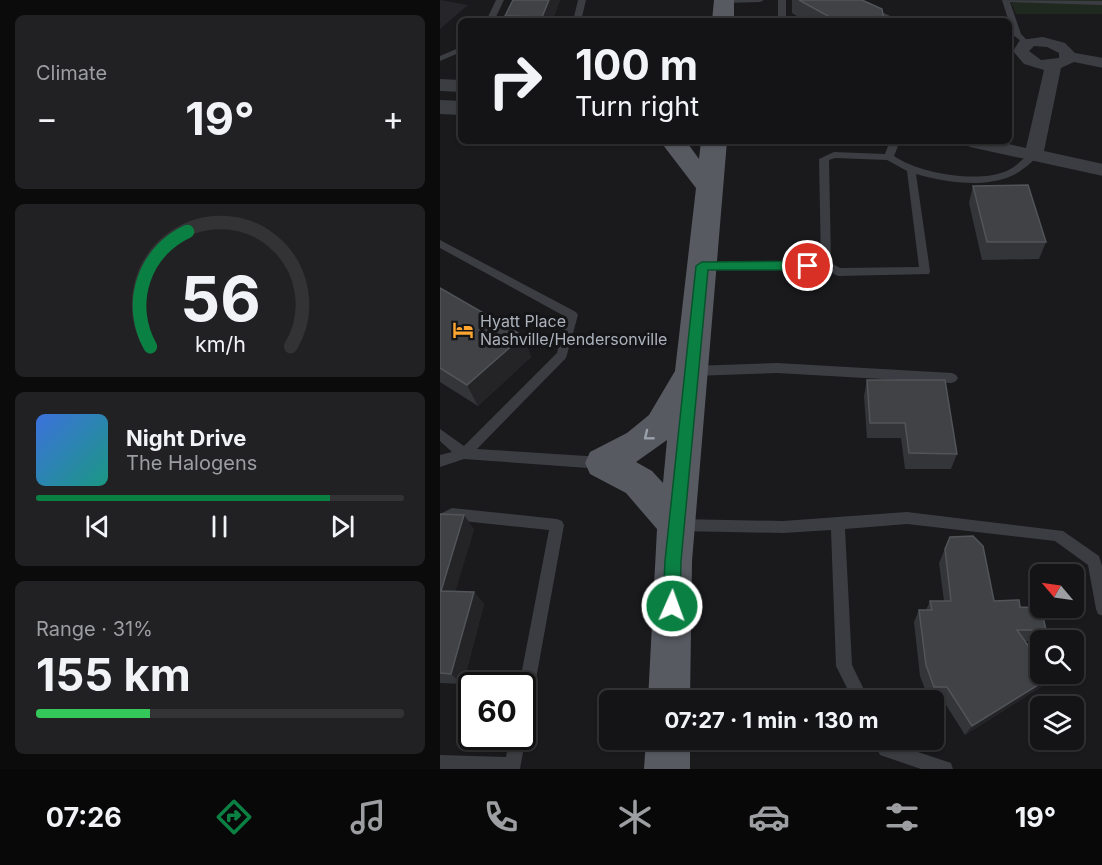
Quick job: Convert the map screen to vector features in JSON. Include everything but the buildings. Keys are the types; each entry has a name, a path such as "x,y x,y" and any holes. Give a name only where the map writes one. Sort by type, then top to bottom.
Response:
{"main road":[{"path":"675,144 710,187"},
{"path":"669,690 677,525 714,144"},
{"path":"603,463 639,443 661,425 692,371"},
{"path":"603,463 639,482 677,525"},
{"path":"667,769 668,750"}],"street":[{"path":"1033,41 1054,43 1067,52 1068,56 1063,63 1053,66 1042,65 1025,58 1021,51 1026,43 1033,41"},
{"path":"1068,56 1103,63"},
{"path":"1034,155 1053,66"},
{"path":"440,85 458,86"},
{"path":"440,107 458,108"},
{"path":"984,144 1103,170"}],"lane":[{"path":"491,18 500,0"},
{"path":"578,18 582,0"},
{"path":"723,7 760,0"},
{"path":"782,0 782,18"},
{"path":"850,0 891,18"},
{"path":"1012,18 1006,0 1103,3"},
{"path":"1012,19 1017,35 1026,43"},
{"path":"440,59 458,50"},
{"path":"889,157 894,144"},
{"path":"826,266 824,159 834,155 889,157 911,172 974,178 1005,176 1034,155"},
{"path":"702,266 826,266 838,272 925,271 911,172"},
{"path":"440,244 572,315 562,355 464,454"},
{"path":"692,371 777,368 952,378"},
{"path":"440,434 464,454"},
{"path":"440,461 464,454 603,463"},
{"path":"440,521 452,514 557,525 529,672"},
{"path":"677,525 783,527 908,518 1058,535 1094,561 1103,609"},
{"path":"838,523 844,666 856,690"},
{"path":"440,763 513,765 516,750"},
{"path":"889,750 945,769"}],"shaded area":[{"path":"440,0 468,5 440,29"},
{"path":"1010,0 1102,0 1102,14 1016,14"}],"place":[{"name":"Hyatt Place Nashville/Hendersonville","path":"463,330"}],"route":[{"path":"672,606 673,561 702,266 808,266"}]}
